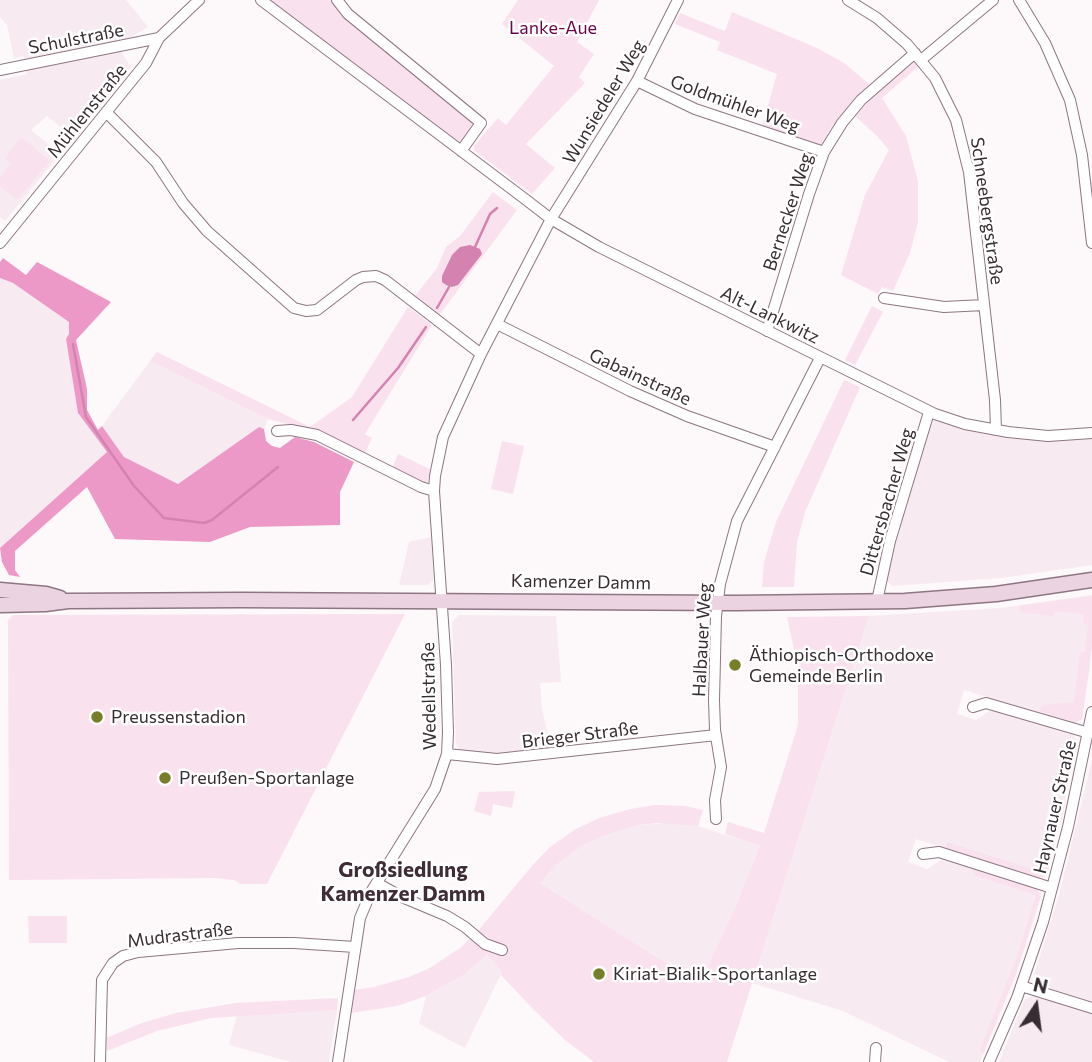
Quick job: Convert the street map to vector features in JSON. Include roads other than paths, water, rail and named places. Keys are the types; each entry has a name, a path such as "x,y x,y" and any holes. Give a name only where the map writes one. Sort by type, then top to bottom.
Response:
{"main road":[{"name":"Kamenzer Damm","path":"0,605 68,601 877,601 988,595 1092,580"},
{"name":"Kamenzer Damm","path":"0,590 46,594 68,601"}],"street":[{"name":"Mühlenstraße","path":"0,243 146,63 159,38 199,0"},
{"name":"Alt-Lankwitz","path":"261,0 551,219 599,247 929,412 965,424 996,430 1048,436 1092,433"},
{"path":"337,0 348,14 481,123 461,151"},
{"name":"Wunsiedeler Weg","path":"551,219 637,81 678,0"},
{"name":"Schneebergstraße","path":"848,0 889,27 918,56 946,97 956,120 966,152 996,430"},
{"name":"Bernecker Weg","path":"767,331 824,152 842,123 861,100 993,0"},
{"path":"1019,0 1049,51 1070,100 1082,155 1092,243"},
{"name":"Schulstraße","path":"0,71 159,38"},
{"name":"Goldmühler Weg","path":"637,81 695,109 824,152"},
{"path":"106,112 156,162 183,203 208,232 294,308 317,310 356,280 376,276 385,280 481,354"},
{"name":"Wedellstraße","path":"338,1062 360,918 377,883 435,789 447,754 442,600 434,491 435,471 443,437 481,354 551,219"},
{"path":"884,298 944,307 984,305"},
{"name":"Gabainstraße","path":"497,324 687,416 775,447"},
{"name":"Halbauer Weg","path":"716,819 715,800 721,767 716,735 714,680 717,603 727,551 737,521 820,358"},
{"name":"Dittersbacher Weg","path":"877,601 890,541 929,412"},
{"path":"277,431 291,430 317,435 434,491"},
{"name":"Haynauer Straße","path":"973,707 986,703 1089,733"},
{"name":"Haynauer Straße","path":"989,1062 1021,986 1052,888 1092,712"},
{"name":"Brieger Straße","path":"447,754 498,760 716,735"},
{"name":"Haynauer Straße","path":"923,854 939,852 1052,888"},
{"path":"377,883 447,916 467,928 485,944 502,950"},
{"name":"Mudrastraße","path":"100,1062 103,980 113,963 123,956 138,952 238,943 355,947"},
{"path":"1021,986 1092,1008"},
{"path":"874,1062 876,1048"}],"waterway":[{"path":"475,247 490,214 497,208"},
{"path":"437,308 449,287"},
{"path":"353,420 398,368 426,327"},
{"path":"73,344 86,417 134,486 164,518 204,523 212,520 278,467"}],"place":[{"name":"Äthiopisch-Orthodoxe Gemeinde Berlin","path":"735,665"},
{"name":"Preussenstadion","path":"97,717"},
{"name":"Preußen-Sportanlage","path":"165,778"},
{"name":"Kiriat-Bialik-Sportanlage","path":"599,974"}],"district":[{"name":"Großsiedlung Kamenzer Damm","path":"403,882"}],"park label":[{"name":"Lanke-Aue","path":"553,28"}]}
